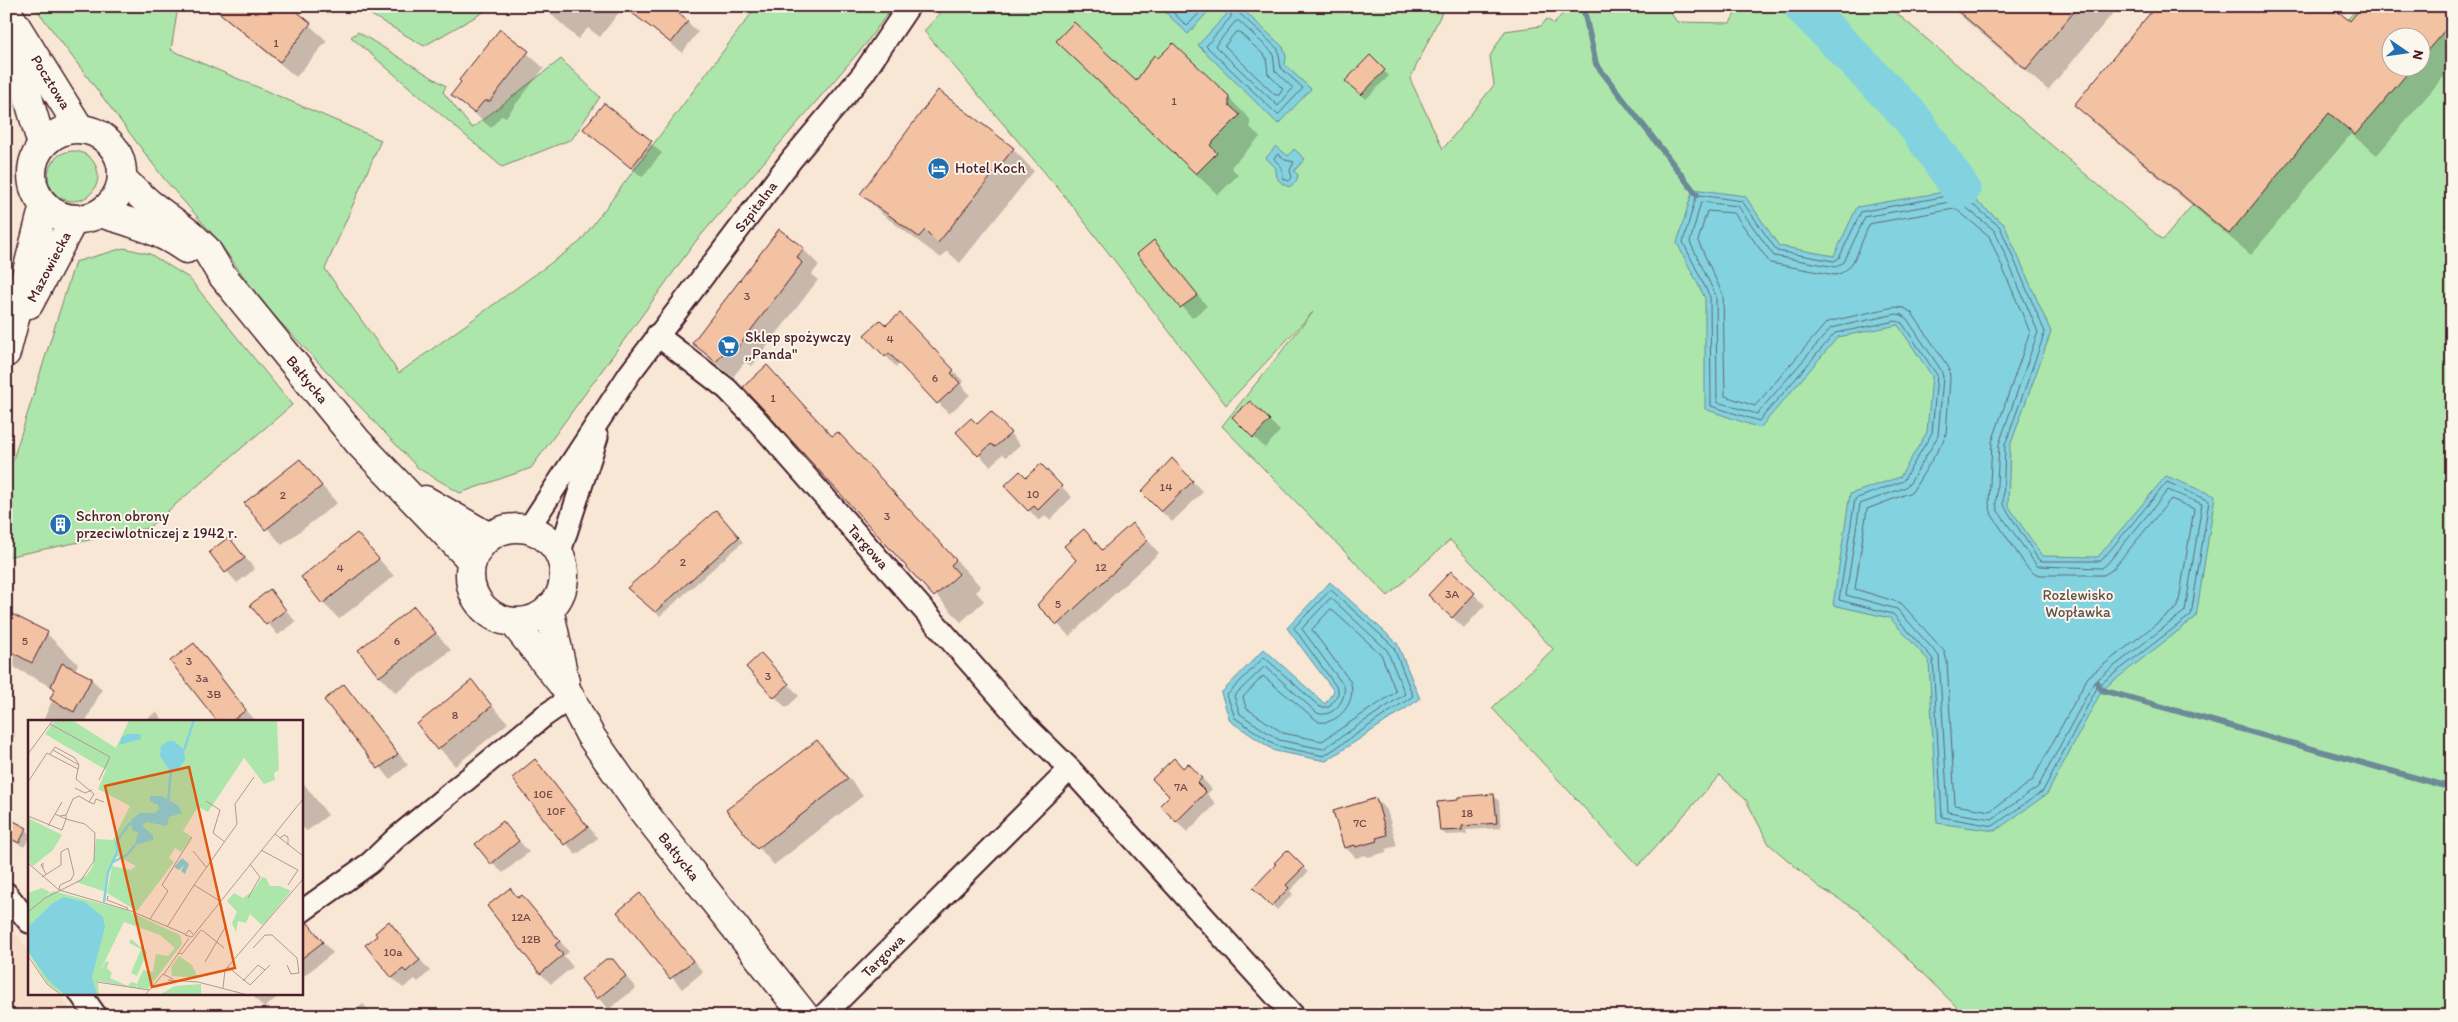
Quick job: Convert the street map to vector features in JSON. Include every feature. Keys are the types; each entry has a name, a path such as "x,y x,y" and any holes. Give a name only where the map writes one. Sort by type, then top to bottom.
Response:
{"main road":[{"name":"Pocztowa","path":"6,10 80,129"},
{"name":"Pocztowa","path":"6,31 18,63 42,145"},
{"path":"80,129 102,137 111,144 121,166 122,179 115,198 100,213 83,219 74,219 63,217 44,204 33,186 32,175 36,154 42,145 59,133 80,129"},
{"name":"Bałtycka","path":"122,179 206,249 221,274 358,442 395,483 472,561"},
{"name":"Mazowiecka","path":"8,347 44,204"},
{"name":"Bałtycka","path":"100,213 139,225 176,242 221,274"},
{"name":"Mazowiecka","path":"8,347 74,219"},
{"name":"Bałtycka","path":"395,483 489,537"},
{"path":"508,529 528,529 547,539 559,555 563,569 563,583 558,597 549,608 532,618 513,622 488,612 478,601 471,582 472,561 476,552 489,537 508,529"},
{"name":"Bałtycka","path":"549,608 568,694"},
{"name":"Bałtycka","path":"513,622 568,694 595,742 643,811 805,1016"}],"street":[{"name":"Szpitalna","path":"528,529 657,335 792,159 863,74 909,6"},
{"name":"Targowa","path":"657,335 727,389 754,417 1024,724 1070,769 1294,1016"},
{"name":"Szpitalna","path":"559,555 606,410"},
{"path":"302,911 370,863 396,838 568,694"},
{"name":"Targowa","path":"823,1016 1070,769"},
{"path":"6,893 28,921"},
{"path":"81,994 96,1016"}],"shaded area":[{"path":"6,920 28,951 28,994 60,994 75,1016 6,1016"}],"green space":[{"path":"34,6 182,6 177,13 171,50 381,140 325,269 399,373 580,242 757,6 893,6 864,46 696,241 531,468 460,493 418,468 265,306 216,238 165,180"},
{"path":"356,6 494,6 424,46"},
{"name":"Rozlewisko Wopławka","path":"947,6 1445,6 1410,79 1443,149 1494,85 1490,56 1505,31 1541,26 1547,19 1554,24 1569,6 1666,6 1677,22 1730,23 1739,6 1888,6 2163,240 2359,6 2452,6 2452,1016 1966,1016 1859,911 1819,887 1769,844 1746,800 1720,775 1638,866 1492,708 1553,649 1450,540 1388,596 1222,426 1313,312 1226,405 1063,194 924,31"},
{"path":"358,32 446,86 443,92 472,128 561,59 600,97 572,139 502,167 351,37"},
{"path":"73,151 82,153 93,162 98,176 96,185 87,196 73,201 64,199 53,190 48,176 50,167 59,156"},
{"path":"124,248 150,254 189,278 292,405 148,528 6,557 6,482 75,262"}],"water":[{"path":"1159,6 1213,6 1188,34"},
{"path":"1219,6 1239,6 1283,47 1286,56 1285,65 1311,89 1278,124 1198,45 1227,14"},
{"path":"1276,146 1288,156 1294,149 1305,159 1294,171 1298,175 1296,182 1289,187 1279,180 1276,168 1266,158"},
{"path":"1693,189 1745,196 1779,246 1834,256 1857,207 1961,189 2004,224 2051,332 2010,446 2008,505 2042,556 2098,557 2166,476 2215,496 2196,617 2102,690 2047,794 1995,831 1937,823 1929,661 1890,618 1833,605 1850,494 1900,477 1927,432 1932,376 1898,325 1838,337 1760,428 1705,409 1705,298 1677,243"},
{"path":"1330,582 1397,643 1420,699 1326,761 1275,751 1230,721 1221,693 1264,649 1325,704 1334,691 1287,628"}],"building":[{"path":"211,6 290,6 311,23 280,62"},
{"path":"623,6 669,6 688,21 671,43"},
{"path":"1952,6 2079,6 2026,69"},
{"path":"2156,6 2331,6 2350,21 2362,6 2452,6 2452,22 2430,47 2430,28 2380,28 2380,78 2403,78 2355,135 2329,113 2229,234 2074,105"},
{"path":"1074,22 1136,81 1154,55 1158,58 1173,43 1229,96 1229,105 1240,115 1210,145 1217,153 1196,174 1056,41"},
{"path":"500,29 529,51 490,101 484,101 474,113 451,95 461,82 459,80"},
{"path":"1370,55 1385,70 1361,95 1345,81"},
{"name":"Hotel Koch","path":"938,90 1014,148 938,243 925,230 919,237 860,194"},
{"path":"604,103 652,141 631,168 583,129"},
{"path":"779,229 804,248 797,257 802,263 735,351 729,346 716,362 692,343"},
{"path":"1154,240 1198,295 1180,308 1137,254"},
{"path":"900,313 954,370 951,373 960,383 937,404 889,353 885,357 864,335 880,320 886,325"},
{"path":"767,365 832,436 838,432 956,560 951,565 959,574 934,597 743,387"},
{"path":"1250,401 1270,420 1253,438 1232,417"},
{"path":"991,411 1011,433 995,447 991,444 978,456 956,432 971,418 977,424"},
{"path":"1172,458 1193,481 1161,512 1141,492"},
{"path":"300,459 322,486 265,530 244,503"},
{"path":"1041,464 1062,486 1038,510 1034,506 1028,511 1004,486 1020,471 1026,477"},
{"path":"716,510 739,537 655,612 627,588"},
{"path":"1132,523 1148,540 1057,625 1037,605 1076,560 1064,546 1084,529 1102,550"},
{"path":"357,533 379,559 322,604 301,577"},
{"path":"229,537 245,558 225,573 209,552"},
{"path":"1451,571 1475,593 1452,618 1428,595"},
{"path":"270,589 286,610 266,625 250,605"},
{"path":"414,606 436,633 379,677 358,650"},
{"path":"6,611 48,632 32,663 6,649"},
{"path":"194,643 246,710 233,720 216,720 170,661"},
{"path":"761,653 789,684 774,698 746,667"},
{"path":"62,663 92,678 74,712 50,699 55,689 51,686"},
{"path":"472,680 492,706 437,750 417,724"},
{"path":"344,684 398,754 378,769 324,700"},
{"path":"817,740 848,779 757,849 726,810"},
{"path":"1174,758 1183,768 1188,763 1202,778 1197,783 1206,792 1176,822 1160,805 1169,796 1152,779"},
{"path":"535,759 588,827 564,845 512,778"},
{"path":"1494,794 1497,823 1462,826 1462,830 1440,831 1437,802 1458,800 1458,797"},
{"path":"1376,798 1387,835 1376,838 1377,841 1356,847 1355,845 1344,848 1333,811"},
{"path":"6,817 27,828 19,843 6,836"},
{"path":"503,821 519,841 491,864 475,844"},
{"path":"1287,850 1304,867 1286,885 1289,888 1271,906 1253,888"},
{"path":"510,888 518,898 522,895 560,941 555,945 563,955 540,974 487,906"},
{"path":"640,893 693,961 670,979 617,912"},
{"path":"389,921 420,960 406,972 403,969 392,978 365,945 377,936 375,933"},
{"path":"308,923 323,942 302,958 302,924"},
{"path":"606,959 613,959 626,976 597,999 581,979"}],"waterway":[{"path":"1583,6 1596,64 1697,195"},
{"path":"1803,6 1911,117 1961,189"},
{"path":"2097,683 2102,690 2452,788"}],"place":[{"name":"Hotel Koch","path":"939,168"},
{"name":"Sklep spożywczy ,,Panda\"","path":"729,346"},
{"name":"Schron obrony przeciwlotniczej z 1942 r.","path":"60,525"}]}
